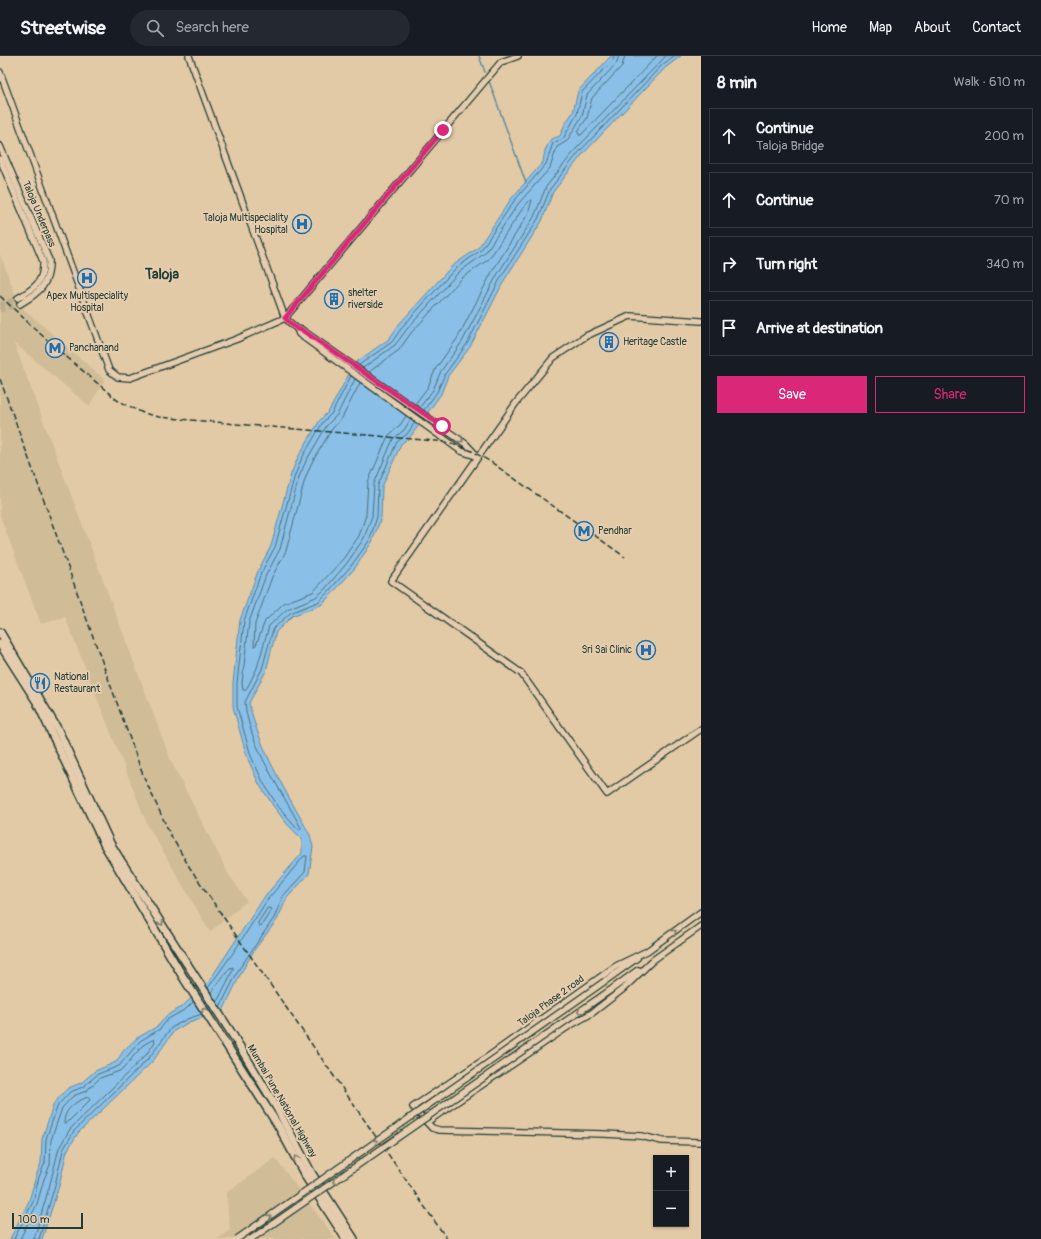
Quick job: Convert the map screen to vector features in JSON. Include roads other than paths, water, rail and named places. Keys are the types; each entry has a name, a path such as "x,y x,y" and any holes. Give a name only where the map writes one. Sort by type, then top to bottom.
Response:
{"highway":[{"name":"Mumbai Pune National Highway","path":"0,632 58,730 110,843 234,1037 278,1110 312,1174 354,1239"},
{"name":"Mumbai Pune National Highway","path":"0,644 37,702 106,846 183,977 279,1127 306,1177 346,1239"}],"street":[{"path":"189,56 285,318 297,329 302,330 324,349 437,434 461,451 478,457"},
{"path":"0,72 109,370 118,377 130,378 237,339 285,318 500,62 518,56"},
{"name":"Taloja Underpass","path":"0,146 49,260 49,271 45,284 36,294 19,301 40,281 43,270 43,261 0,159"},
{"path":"701,321 630,316 586,336 553,358 516,403 391,581 521,673 607,794 701,729"},
{"path":"324,349 442,426 466,444 478,457"},
{"name":"Taloja Phase 2 road","path":"427,1122 413,1107 482,1062 610,970 647,951 701,912"},
{"path":"251,1239 701,926"},
{"path":"237,1239 647,951"},
{"path":"653,960 623,989 592,1013 569,1026 427,1122 432,1128 439,1130 584,1133 641,1136 662,1142 701,1142"}],"water":[{"path":"611,56 681,56 665,68 582,155 553,192 542,221 505,279 470,347 448,376 441,394 411,436 401,444 382,487 381,518 372,542 355,568 321,605 292,616 276,632 266,671 249,703 260,739 267,755 310,835 313,847 309,874 287,898 277,920 255,949 242,971 223,1011 189,1022 174,1031 153,1061 78,1133 67,1151 59,1186 42,1239 10,1239 29,1201 41,1163 42,1139 54,1103 68,1088 81,1083 95,1071 116,1062 124,1050 137,1038 158,1026 166,1016 183,1006 209,981 265,896 302,853 302,839 287,824 259,784 247,757 233,707 233,683 240,620 258,571 271,546 291,474 298,457 320,420 329,411 355,363 389,339 400,323 452,266 478,248 511,199 543,162 545,150 551,139 560,136 565,124 573,112 578,91"}],"waterway":[{"path":"479,56 485,72"},
{"path":"489,81 526,183"}],"tunnel":[{"path":"0,305 18,298"},
{"path":"0,310 20,304"}],"railway":[{"path":"0,296 48,341 117,400 143,413 159,417 190,420 448,442 470,450 491,462 625,557"},
{"path":"0,379 143,775 170,834 190,868 224,918 447,1239"}],"place":[{"name":"Taloja Multispeciality Hospital","path":"302,224"},
{"name":"Apex Multispeciality Hospital","path":"87,278"},
{"name":"shelter riverside","path":"334,299"},
{"name":"Heritage Castle","path":"609,342"},
{"name":"Panchanand","path":"55,348"},
{"name":"Pendhar","path":"584,531"},
{"name":"Sri Sai Clinic","path":"646,650"},
{"name":"National Restaurant","path":"40,683"}],"district":[{"name":"Taloja","path":"162,274"}]}
